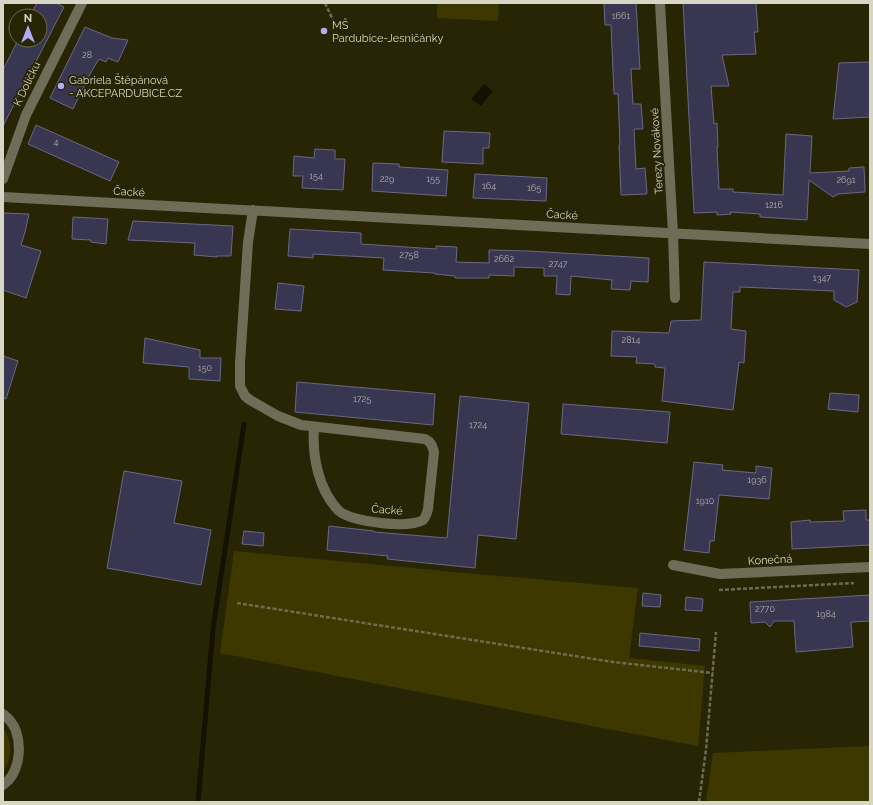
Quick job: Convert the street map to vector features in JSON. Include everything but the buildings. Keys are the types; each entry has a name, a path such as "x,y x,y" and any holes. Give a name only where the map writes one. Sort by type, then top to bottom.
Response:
{"street":[{"name":"K Dolíčku","path":"3,180 26,115 82,3"},
{"name":"Terezy Novákové","path":"660,3 673,233 675,298"},
{"name":"Čacké","path":"3,197 870,244"},
{"name":"Čacké","path":"253,210 247,262 240,363 240,386 245,396 290,421 301,425 425,438 429,441 434,452 428,509 427,515 424,519 413,523 390,524 357,520 341,512 328,496 321,480 314,450 314,427"},
{"name":"Konečná","path":"673,565 720,574 870,567"},
{"path":"3,714 16,730 19,745 16,769 3,786"}],"path":[{"path":"325,3 333,20"},
{"path":"719,590 855,583"},
{"path":"237,603 614,662 713,672"},
{"path":"699,802 706,750 716,632"}],"shaded area":[{"path":"437,3 499,3 498,21 437,18"},
{"path":"484,84 493,91 481,106 471,99"},
{"path":"234,551 638,588 629,658 705,666 698,746 220,653"},
{"path":"3,728 10,744 10,756 3,772"},
{"path":"870,746 870,802 706,802 713,753"}],"waterway":[{"path":"198,802 213,629 244,424"}],"place":[{"name":"MŠ Pardubice-Jesničánky","path":"324,31"},
{"name":"Gabriela Štěpánová - AKCEPARDUBICE.CZ","path":"61,86"}]}
